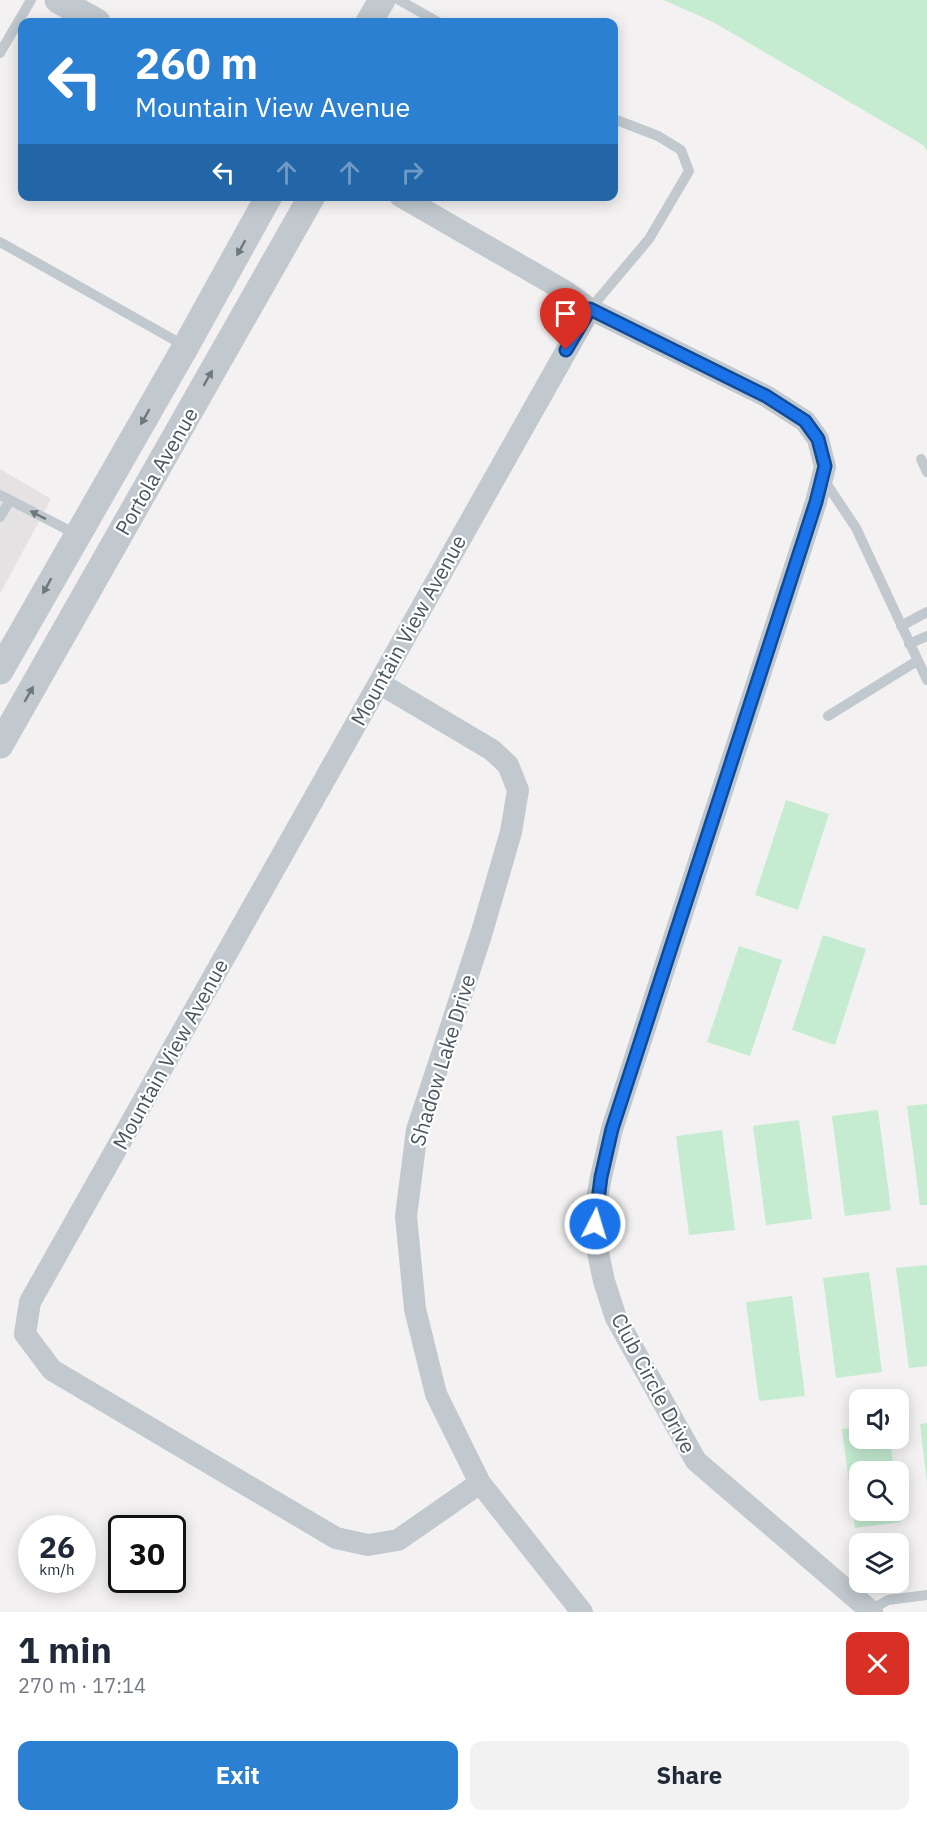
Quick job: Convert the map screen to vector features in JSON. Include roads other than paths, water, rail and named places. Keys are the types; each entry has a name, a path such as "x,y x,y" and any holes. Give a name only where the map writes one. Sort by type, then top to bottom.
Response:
{"street":[{"path":"58,0 90,18"},
{"path":"371,18 382,0"},
{"name":"Portola Avenue","path":"0,671 266,201"},
{"name":"Portola Avenue","path":"0,745 309,201"},
{"name":"Club Circle Drive","path":"409,201 565,291 590,309 766,396 805,421 818,439 825,466 816,502 612,1129 595,1210 595,1238 604,1281 616,1318 696,1461 871,1611"},
{"name":"Mountain View Avenue","path":"480,1483 398,1540 368,1545 336,1538 52,1370 25,1334 30,1302 590,309"},
{"name":"Shadow Lake Drive","path":"379,682 492,750 508,765 518,790 511,832 417,1130 406,1216 415,1309 436,1395 480,1483 582,1612"}],"lane":[{"path":"20,18 31,0"},
{"path":"399,0 431,18"},
{"path":"0,53 18,22"},
{"path":"590,309 649,239 690,171 681,150 658,136 618,121"},
{"path":"0,242 186,346"},
{"path":"921,459 927,472"},
{"path":"822,477 856,528 927,680"},
{"path":"0,517 5,498 77,534"},
{"path":"901,626 927,612"},
{"path":"909,644 927,636"},
{"path":"828,716 917,661"},
{"path":"871,1611 888,1600 927,1595"}]}
